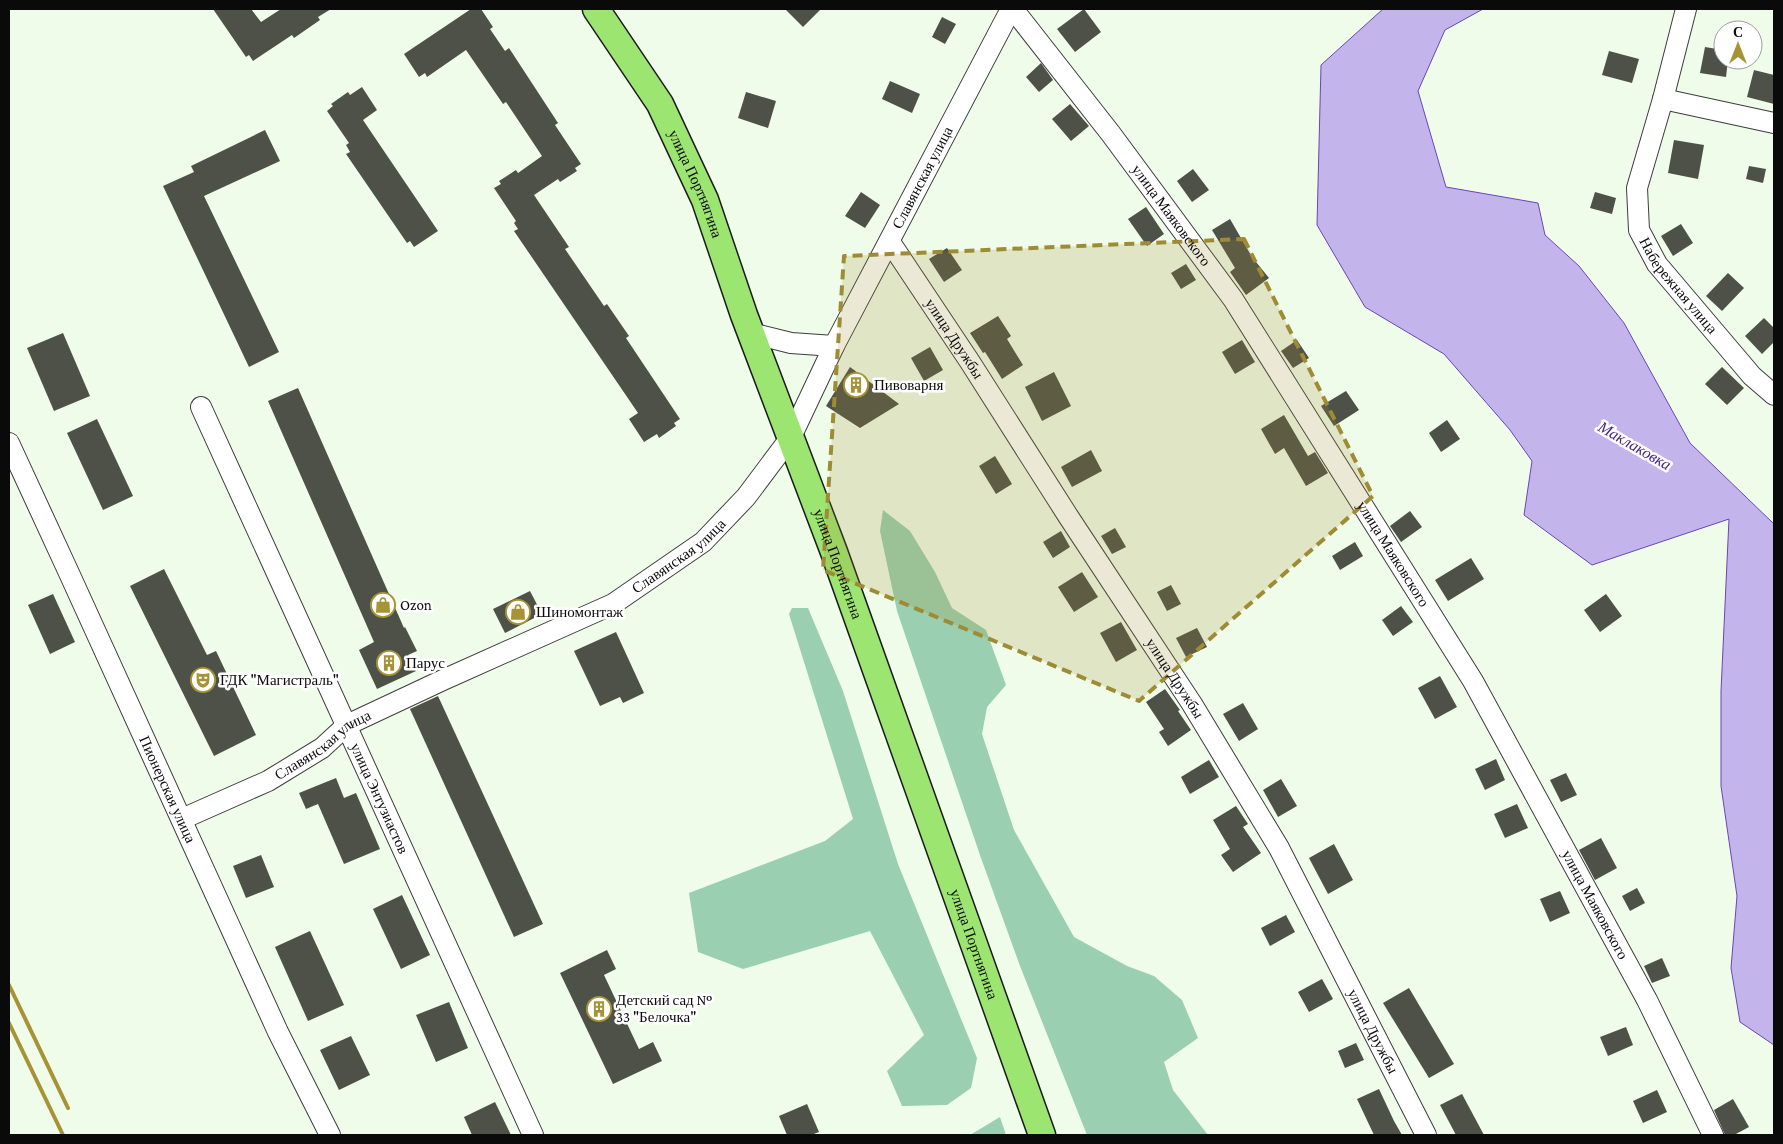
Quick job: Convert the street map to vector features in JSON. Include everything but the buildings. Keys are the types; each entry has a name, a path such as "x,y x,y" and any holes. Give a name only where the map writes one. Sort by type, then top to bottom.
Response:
{"main road":[{"name":"улица Портнягина","path":"596,9 660,104 705,200 751,333 834,552 1042,1135"}],"street":[{"name":"Славянская улица","path":"182,819 268,781 322,748 347,725 442,680 613,604 703,542 746,497 790,437 834,346 890,242 968,88 1012,9"},
{"name":"улица Маяковского","path":"1012,9 1111,134 1233,299 1473,681 1647,1000 1713,1135"},
{"name":"Набережная улица","path":"1686,9 1663,99 1637,188 1639,230 1657,264 1752,376 1774,395"},
{"path":"1663,99 1774,123"},
{"name":"улица Дружбы","path":"890,242 1192,704 1279,848 1426,1135"},
{"path":"751,333 791,343 834,346"},
{"name":"улица Энтузиастов","path":"201,407 533,1135"},
{"name":"Пионерская улица","path":"9,443 278,1032 330,1135"}],"highlighted area":[{"path":"1244,239 1373,496 1139,701 823,570 844,256"}],"green space":[{"path":"883,510 910,531 935,572 952,608 986,630 1006,685 987,707 982,734 1014,830 1074,937 1127,966 1154,976 1182,1000 1198,1038 1164,1062 1173,1090 1208,1135 1087,1135 1020,966 897,611 880,531"},
{"path":"792,608 808,608 843,691 898,864 977,1058 971,1088 947,1105 902,1106 887,1071 924,1035 870,931 743,969 698,952 689,893 825,841 853,819 789,614"},
{"path":"1000,1117 1006,1135 970,1135"}],"water":[{"name":"Маклаковка","path":"1383,9 1483,9 1445,30 1418,91 1446,187 1538,203 1545,235 1579,266 1624,323 1690,443 1774,524 1774,1045 1740,1022 1731,968 1737,896 1721,786 1721,691 1729,519 1592,565 1524,515 1532,461 1510,430 1444,354 1365,307 1317,225 1321,65"}],"railway":[{"path":"9,985 68,1108"},
{"path":"9,1023 63,1135"}],"place":[{"name":"Пивоварня","path":"856,385"},
{"name":"Ozon","path":"383,605"},
{"name":"Шиномонтаж","path":"518,612"},
{"name":"Парус","path":"389,663"},
{"name":"ГДК \"Магистраль\"","path":"203,680"},
{"name":"Детский сад № 33 \"Белочка\"","path":"599,1009"}]}
